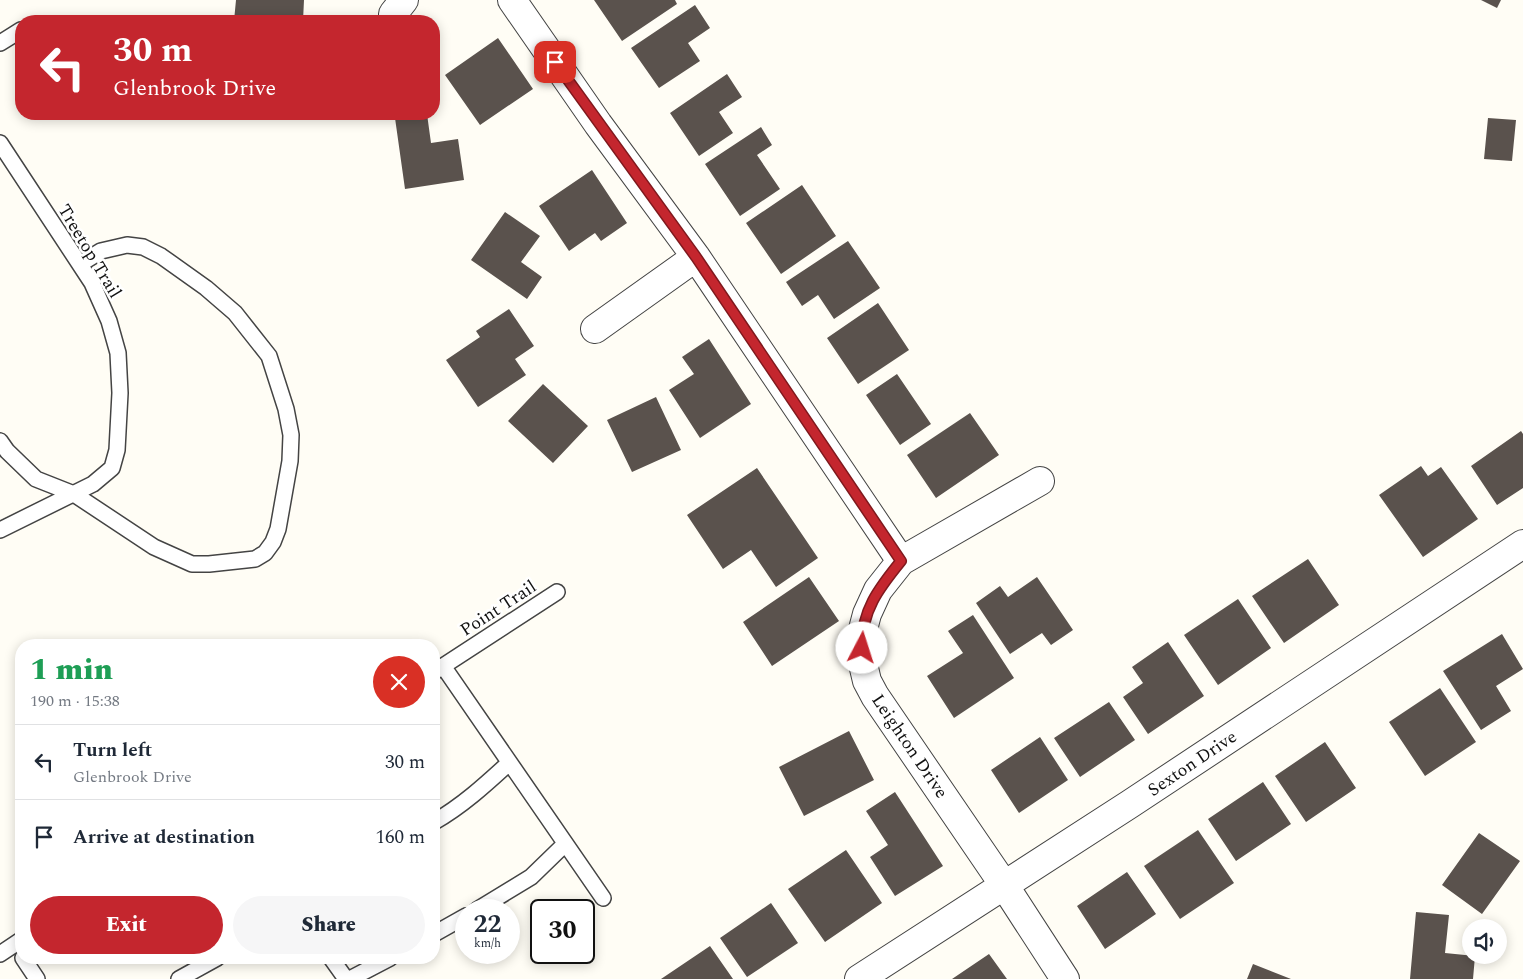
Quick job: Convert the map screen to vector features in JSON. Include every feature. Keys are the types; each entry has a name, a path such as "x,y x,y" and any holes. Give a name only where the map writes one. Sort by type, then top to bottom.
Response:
{"street":[{"path":"512,0 598,124 696,257 901,561"},
{"path":"595,329 696,257"},
{"name":"Leighton Drive","path":"1040,481 901,561 878,590 867,614 862,633 863,664 867,681 875,696 1004,885 1065,979"},
{"name":"Sexton Drive","path":"858,979 1138,799 1523,544"}],"lane":[{"path":"0,43 15,34"},
{"name":"Treetop Trail","path":"0,530 94,484 112,468 117,450 120,393 118,352 109,321 92,283 1,147"},
{"path":"0,441 7,451 36,479 74,494 154,547 192,564 255,559 265,553 273,542 278,530 290,461 291,435 286,409 269,356 235,313 184,272 161,256 143,247 127,245 102,251 80,264"},
{"name":"Point Trail","path":"440,668 557,592"},
{"path":"440,672 509,763 603,898"},
{"path":"440,819 477,793 509,763"},
{"path":"495,899 531,877 565,844"},
{"path":"440,931 455,922"},
{"path":"0,954 15,950"},
{"path":"28,964 37,979"},
{"path":"179,979 206,964"},
{"path":"335,964 346,979"},
{"path":"350,979 379,964"}],"building":[{"path":"236,0 304,0 303,15 235,15"},
{"path":"594,0 675,0 677,4 622,41"},
{"path":"1481,0 1501,0 1497,8"},
{"path":"695,5 710,28 688,43 700,61 659,88 631,48"},
{"path":"498,38 533,89 480,125 445,75"},
{"path":"727,74 742,97 719,112 733,133 699,156 670,113"},
{"path":"1488,118 1516,120 1512,161 1484,159"},
{"path":"395,120 428,120 431,143 458,139 464,180 405,189"},
{"path":"761,127 772,145 757,155 780,189 740,216 705,164"},
{"path":"592,170 627,223 601,241 595,233 569,251 539,206"},
{"path":"802,185 836,236 781,274 746,223"},
{"path":"505,212 540,236 521,262 542,277 527,299 471,260"},
{"path":"848,241 880,288 834,319 818,295 802,306 786,282"},
{"path":"878,303 909,350 858,384 827,338"},
{"path":"509,309 534,346 515,359 526,375 478,407 446,360 480,337 476,331"},
{"path":"709,339 751,404 700,438 669,390 694,374 682,357"},
{"path":"897,374 931,424 900,445 866,395"},
{"path":"543,384 588,426 553,463 508,421"},
{"path":"656,397 681,450 632,472 607,420"},
{"path":"970,413 999,455 936,498 907,455"},
{"path":"1521,431 1523,434 1523,488 1497,505 1471,466"},
{"path":"1421,466 1428,476 1441,467 1478,519 1423,557 1379,495"},
{"path":"757,468 818,558 776,587 751,550 723,569 687,515"},
{"path":"1308,559 1339,605 1284,643 1252,596"},
{"path":"809,577 839,621 772,666 743,622"},
{"path":"1037,577 1073,630 1051,645 1042,633 1010,654 976,603 1000,586 1008,597"},
{"path":"1238,599 1271,648 1218,685 1184,635"},
{"path":"973,615 1014,678 954,718 927,676 963,653 948,631"},
{"path":"1502,634 1523,669 1496,686 1511,711 1481,730 1443,671"},
{"path":"1168,642 1204,696 1148,734 1123,697 1143,683 1132,667"},
{"path":"1440,688 1476,742 1425,776 1389,722"},
{"path":"1109,702 1135,740 1080,777 1054,738"},
{"path":"849,731 874,780 804,816 779,767"},
{"path":"1040,737 1068,780 1019,813 991,770"},
{"path":"1325,742 1356,788 1306,822 1275,776"},
{"path":"1263,782 1291,824 1236,861 1208,819"},
{"path":"895,792 943,866 895,896 870,857 888,845 866,811"},
{"path":"1198,830 1234,883 1180,919 1144,866"},
{"path":"1479,833 1520,861 1482,914 1442,885"},
{"path":"846,850 882,903 825,942 788,889"},
{"path":"1127,872 1156,914 1105,949 1077,906"},
{"path":"771,903 798,943 747,977 720,938"},
{"path":"1416,912 1449,915 1445,953 1462,955 1462,964 1474,964 1473,979 1410,979"},
{"path":"710,946 733,979 661,979"},
{"path":"989,954 1007,979 952,979"},
{"path":"1253,964 1291,979 1247,979"}],"route":[{"path":"555,62 696,257 901,561 878,590 867,614 862,633 862,648"}]}
